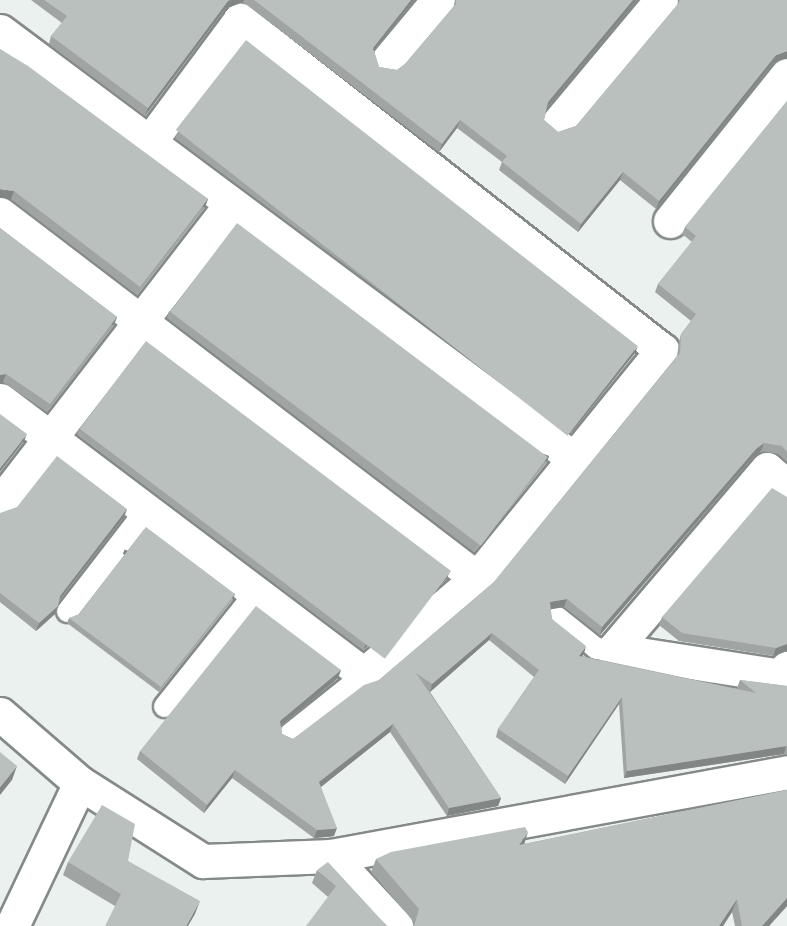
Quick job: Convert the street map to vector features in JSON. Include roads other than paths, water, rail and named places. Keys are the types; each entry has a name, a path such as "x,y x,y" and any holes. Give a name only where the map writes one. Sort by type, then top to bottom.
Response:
{"street":[{"path":"388,60 438,0"},
{"path":"559,122 661,0"},
{"path":"0,400 364,674 477,579 577,461 663,350 240,21 150,141"},
{"path":"0,31 150,141 230,205 577,461"},
{"path":"670,221 787,75"},
{"path":"0,503 230,205"},
{"path":"0,214 477,579"},
{"path":"613,650 767,469 787,486"},
{"path":"613,650 780,676 787,668"},
{"path":"0,714 80,783 203,861 331,856 787,772"},
{"path":"12,926 80,783"},
{"path":"331,856 396,926"}],"lane":[{"path":"67,610 145,510"},
{"path":"164,706 255,592"},
{"path":"557,617 596,648 613,650"},
{"path":"289,734 364,674"}]}
